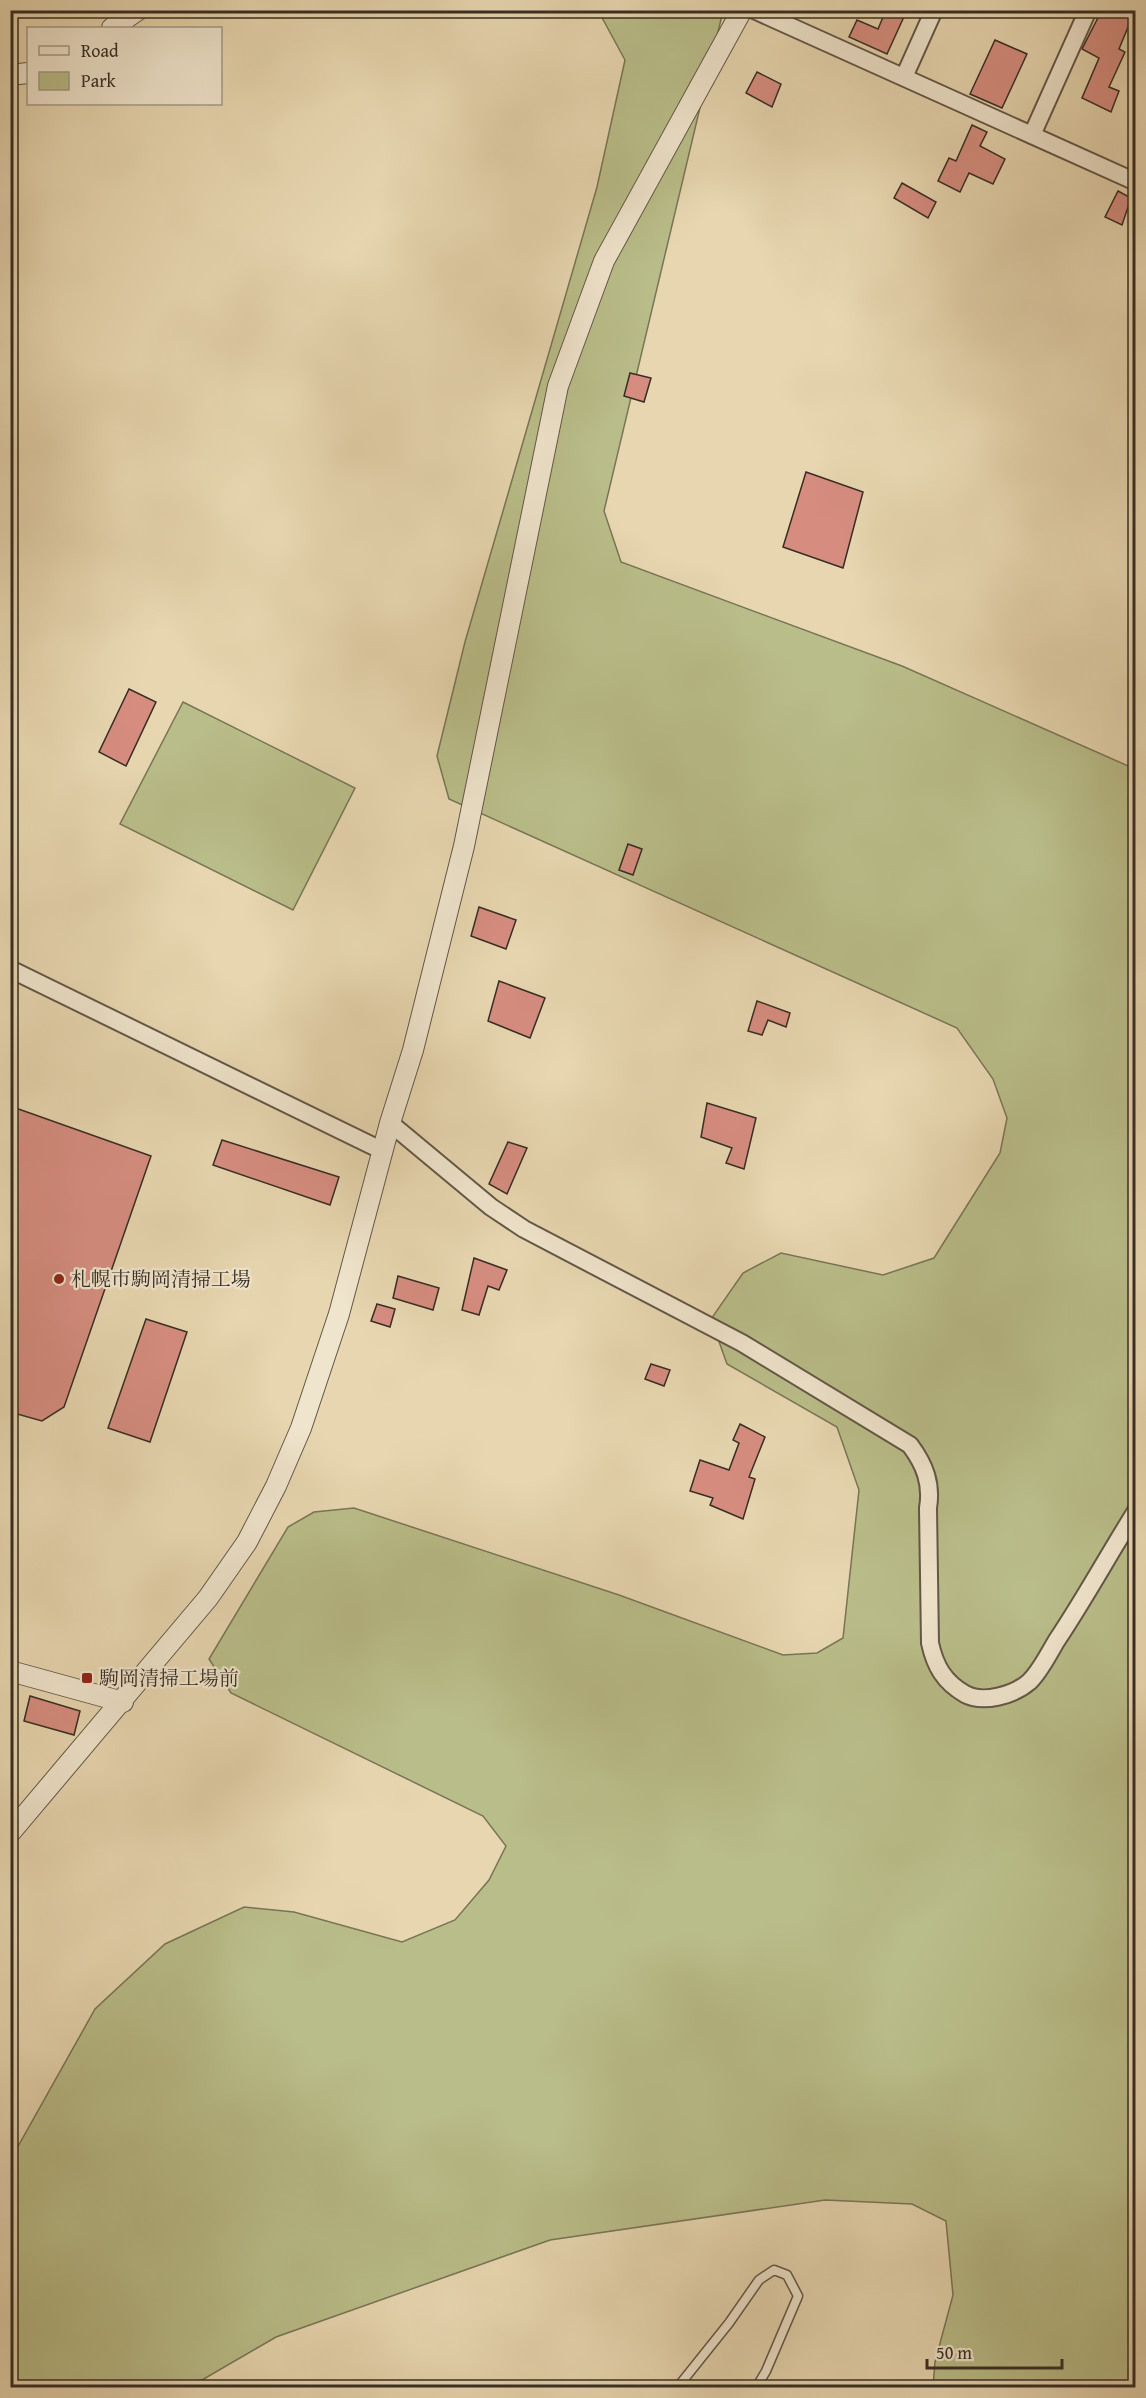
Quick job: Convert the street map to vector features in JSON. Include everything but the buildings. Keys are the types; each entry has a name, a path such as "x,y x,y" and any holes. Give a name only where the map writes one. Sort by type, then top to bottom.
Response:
{"street":[{"path":"113,27 138,10"},
{"path":"10,1833 123,1702 208,1598 247,1542 276,1486 301,1428 339,1314 390,1123 413,1050 464,846 558,386 604,261 742,10"},
{"path":"754,10 1136,182"},
{"path":"904,77 934,10"},
{"path":"1032,135 1088,10"},
{"path":"10,75 27,73"},
{"path":"10,969 383,1151"},
{"path":"390,1123 491,1207 524,1229 742,1343 910,1445 917,1454 931,1486 928,1508 932,1654 944,1677 967,1696 982,1699 994,1697 1010,1692 1029,1681 1091,1589 1136,1511"},
{"path":"10,1671 123,1702"}],"lane":[{"path":"677,2388 759,2280 774,2270 787,2275 798,2296 766,2371 756,2388"}],"green space":[{"path":"595,11 723,11 604,511 621,562 902,666 1135,769 1135,2387 933,2387 935,2362 953,2295 946,2221 912,2204 825,2200 550,2240 276,2337 190,2387 11,2388 11,2159 95,2009 165,1944 244,1907 294,1912 402,1942 455,1920 489,1880 506,1846 483,1816 231,1693 209,1659 288,1527 314,1512 354,1508 619,1595 783,1655 817,1653 843,1638 859,1490 837,1427 727,1364 711,1319 743,1273 781,1253 883,1275 934,1258 1000,1153 1007,1118 993,1079 957,1028 449,799 437,756 465,642 597,187 625,60 600,14"},
{"path":"183,702 355,788 293,910 120,824"}],"place":[{"name":"札幌市駒岡清掃工場","path":"59,1279"},
{"name":"駒岡清掃工場前","path":"87,1678"}]}
